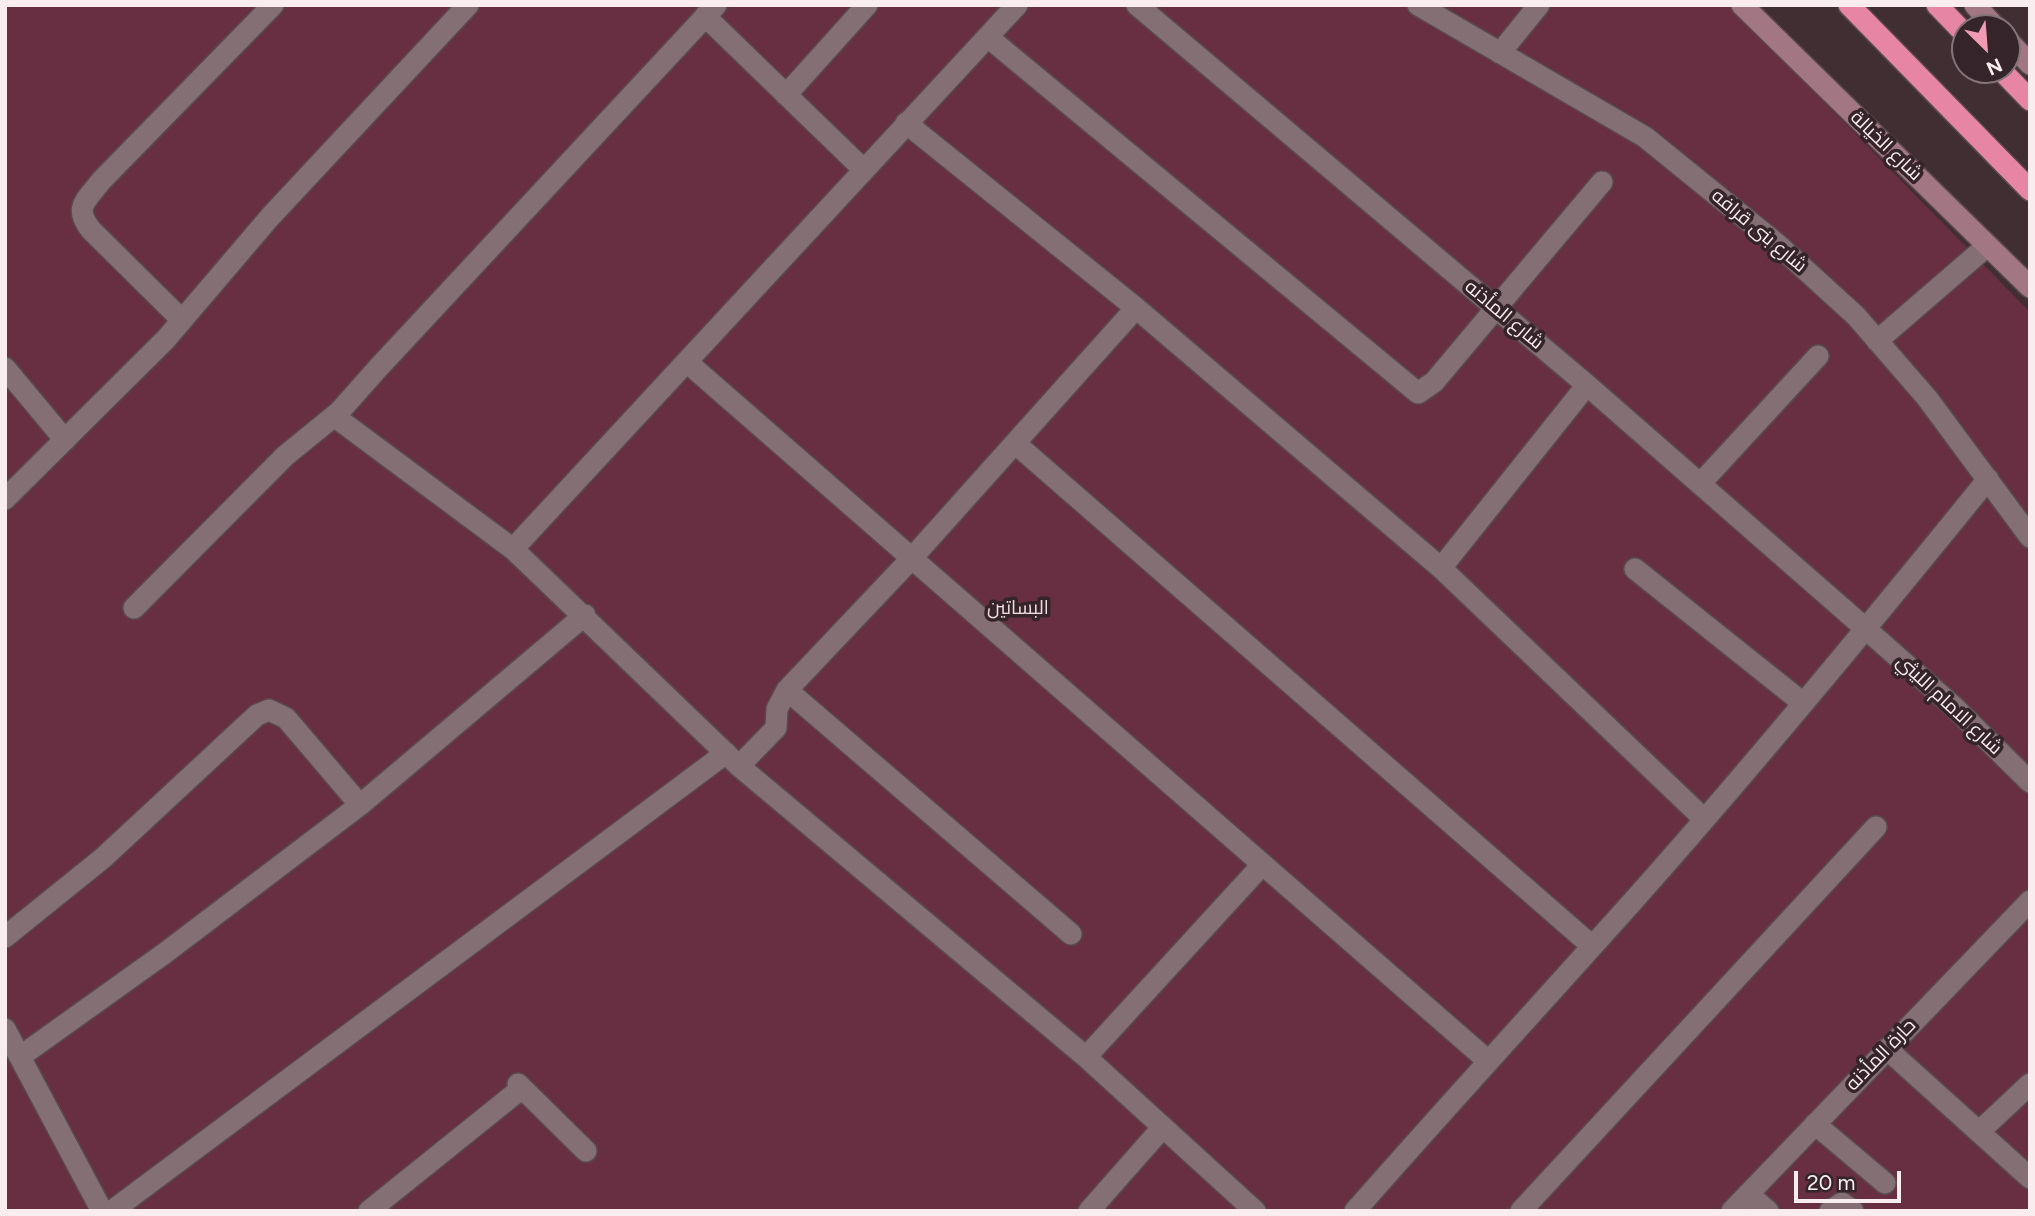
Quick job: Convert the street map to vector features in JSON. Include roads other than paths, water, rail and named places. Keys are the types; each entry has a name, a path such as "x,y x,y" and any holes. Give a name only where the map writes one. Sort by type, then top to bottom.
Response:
{"highway":[{"path":"1849,5 2030,190"},
{"path":"1937,5 1951,19"},
{"path":"2015,84 2030,100"}],"street":[{"path":"182,320 90,230 81,217 81,209 101,181 273,5"},
{"path":"5,499 182,320 270,217 468,5"},
{"path":"786,95 867,5"},
{"path":"513,549 1017,5"},
{"name":"شارع المأذنه","path":"1137,5 1587,385 1867,629"},
{"name":"شارع بنى قرافه","path":"1418,5 1645,137 1777,244 1856,316 1927,398 2030,537"},
{"name":"شارع الخيالة","path":"1742,5 2030,287"},
{"path":"1500,53 1533,7"},
{"path":"134,608 285,456 339,412 711,11 786,95 864,170"},
{"path":"989,38 1414,392 1429,388 1602,182"},
{"path":"906,123 1136,308 1441,568 1703,818"},
{"path":"1877,341 1987,246"},
{"path":"112,1211 776,728 778,704 787,690 912,558 1136,308"},
{"path":"1700,484 1818,356"},
{"path":"688,363 1487,1060"},
{"path":"5,368 65,440"},
{"path":"1441,568 1587,385"},
{"path":"339,412 338,419 513,549 585,615 733,760 1086,1057 1255,1211"},
{"path":"1016,444 1592,946"},
{"path":"1355,1211 1487,1060 1592,946 1867,629 1988,479"},
{"path":"1635,569 1803,703"},
{"path":"21,1056 165,953 360,805 585,615"},
{"name":"شارع الامام الليثي","path":"1867,629 1953,706 2030,782"},
{"path":"787,690 1071,934"},
{"path":"5,937 103,858 257,715 269,710 286,718 360,805"},
{"path":"1521,1211 1876,827"},
{"path":"1086,1057 1262,865"},
{"name":"حارة المأذنه","path":"1732,1211 2030,901"},
{"path":"5,1029 102,1211"},
{"path":"1887,1049 1981,1130 2030,1178"},
{"path":"1981,1130 2030,1084"},
{"path":"369,1211 520,1086 586,1151"},
{"path":"1815,1124 1885,1183"},
{"path":"1089,1211 1163,1127"},
{"path":"1748,1194 1768,1211"},
{"path":"1829,1211 1842,1203 1853,1211"}],"park label":[{"name":"البساتين","path":"1018,608"}]}
